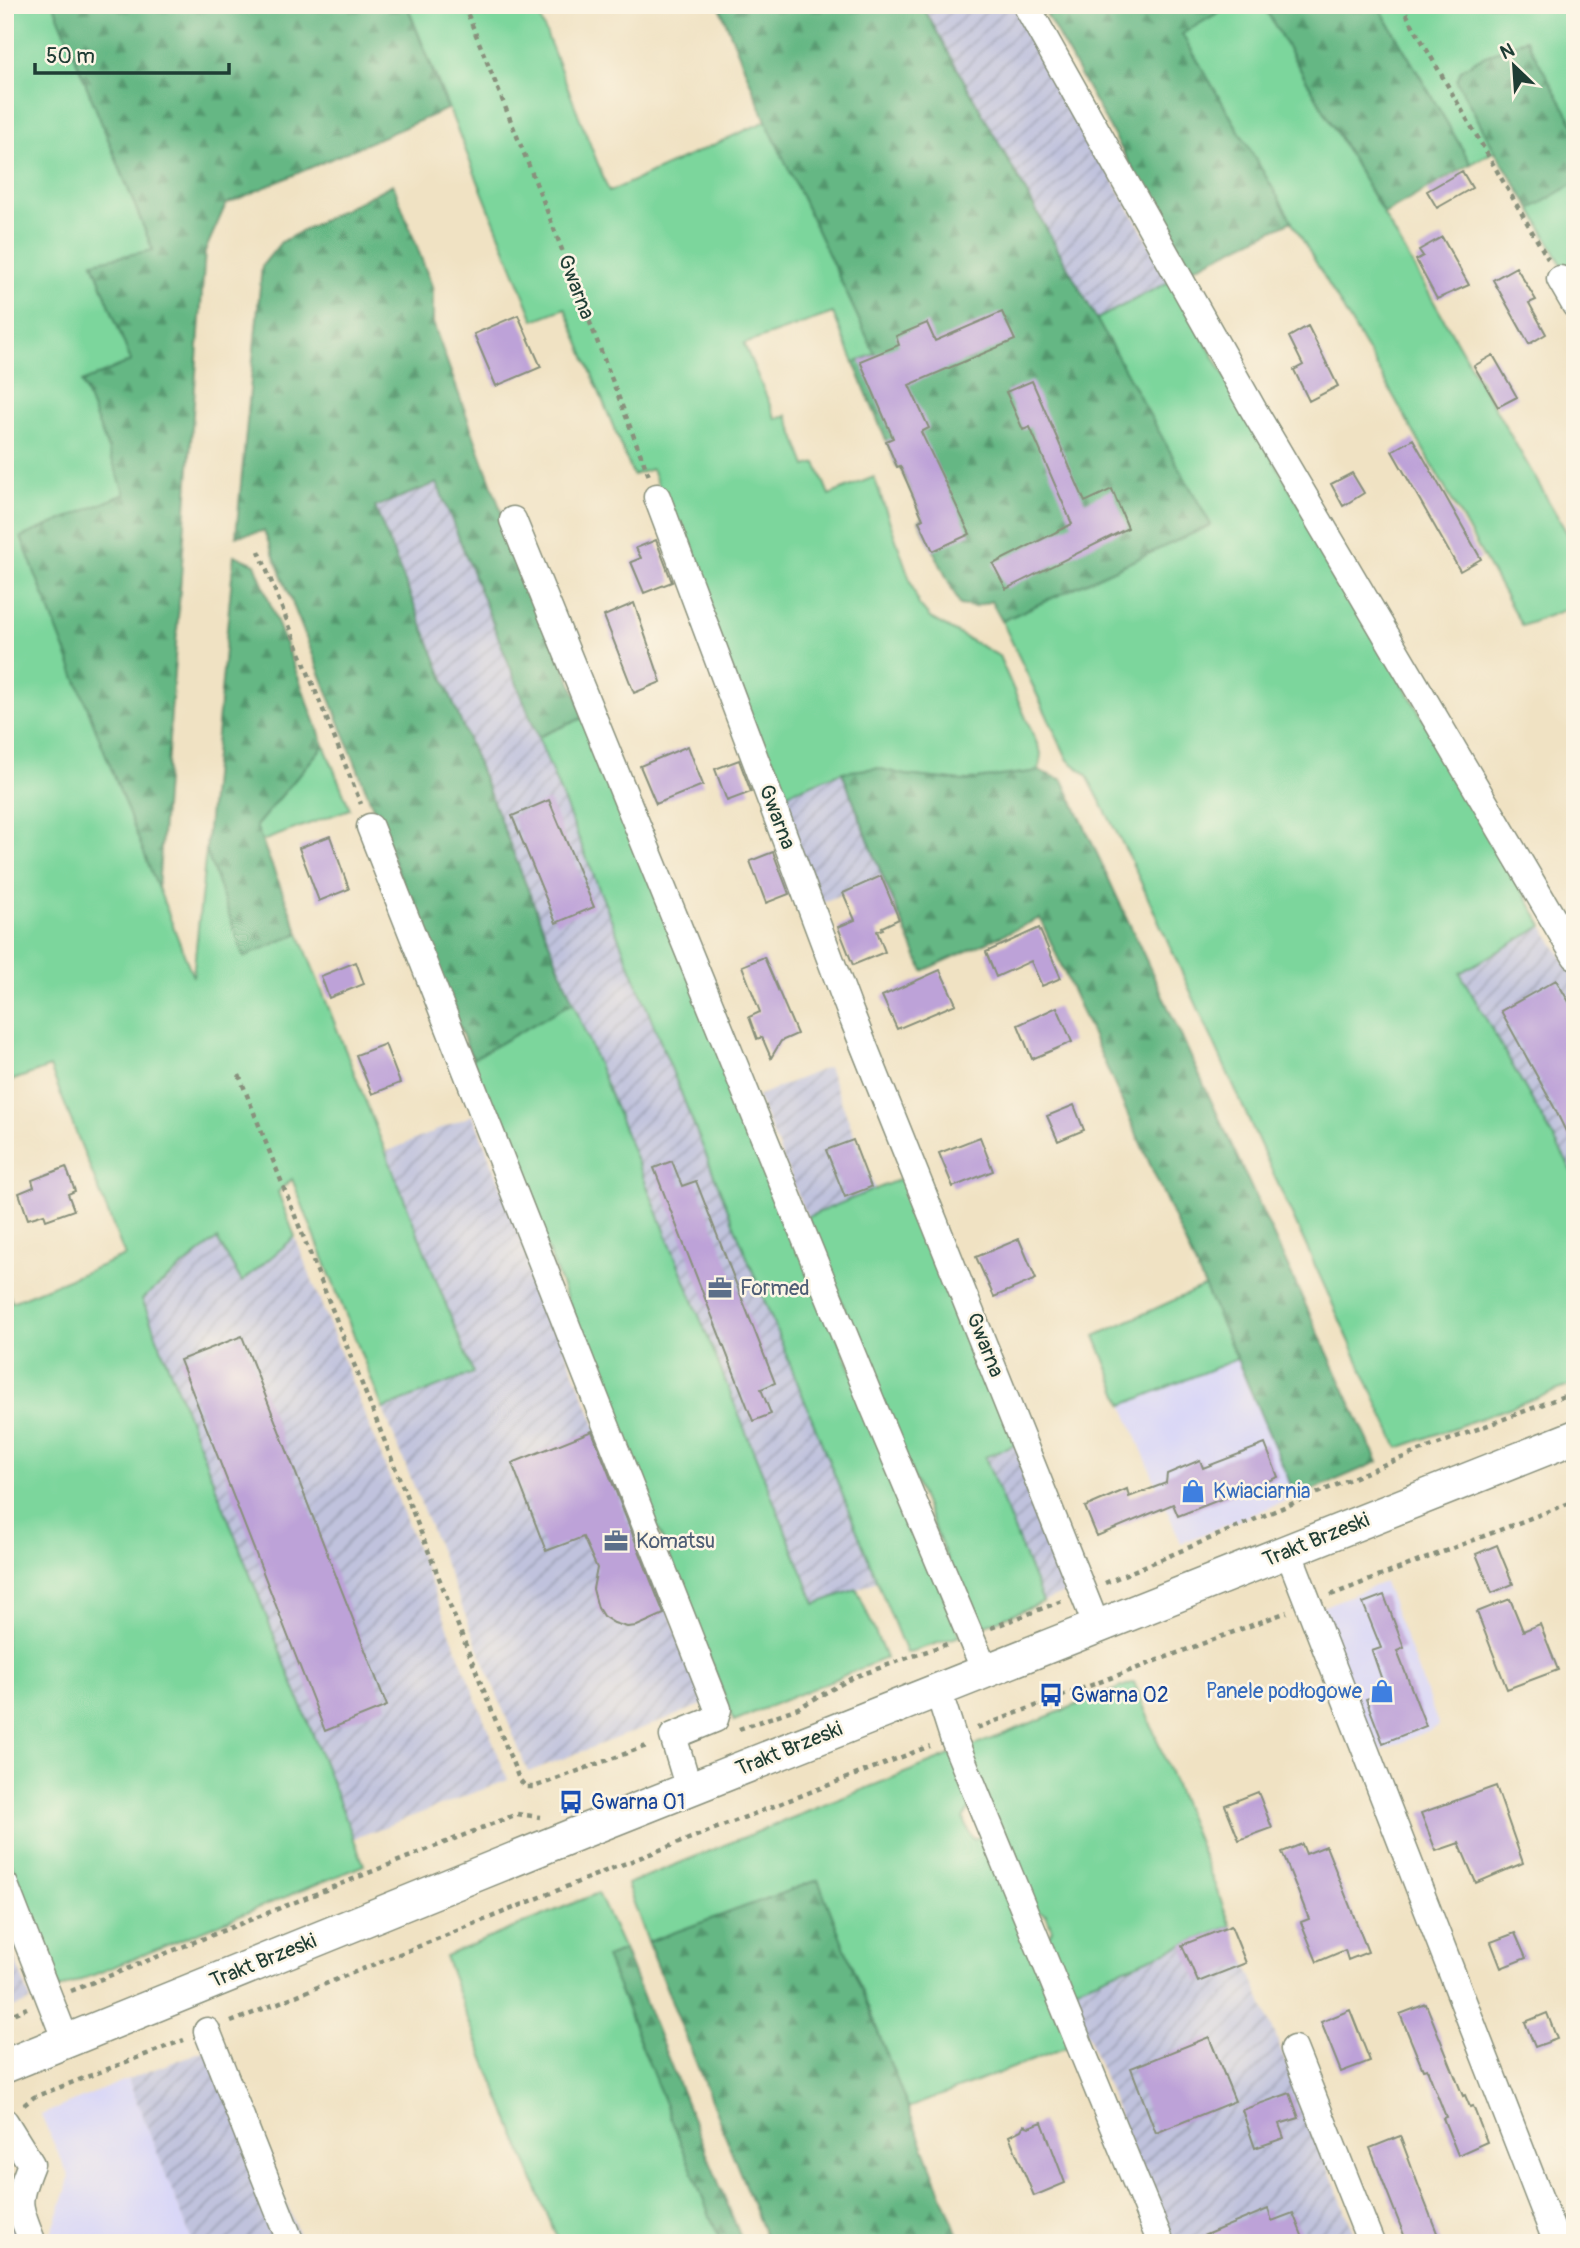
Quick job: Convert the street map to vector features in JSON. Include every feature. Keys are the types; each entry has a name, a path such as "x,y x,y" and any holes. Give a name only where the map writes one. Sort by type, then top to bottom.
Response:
{"main road":[{"name":"Trakt Brzeski","path":"5,2066 690,1789 1575,1437"}],"street":[{"path":"1026,5 1253,409 1575,956"},
{"path":"1560,279 1575,305"},
{"name":"Gwarna","path":"657,496 849,1009 1097,1626"},
{"path":"513,520 985,1671"},
{"path":"370,827 718,1709 715,1719 673,1736 690,1789"},
{"path":"1288,1551 1558,2243"},
{"path":"938,1690 953,1737 1161,2243"},
{"path":"5,1885 66,2041"},
{"path":"207,2031 291,2243"},
{"path":"1294,2049 1371,2243"},
{"path":"10,2116 31,2164 22,2187 19,2207 33,2243"}],"path":[{"name":"Gwarna","path":"464,5 657,496"},
{"path":"1401,5 1560,279"},
{"path":"259,551 370,827"},
{"path":"239,1075 519,1779 526,1787 534,1787 673,1736"},
{"path":"738,1730 798,1708 854,1677 1084,1592 1388,1463 1575,1392"},
{"path":"10,2116 34,2097 207,2031 620,1865 1575,1500"},
{"path":"5,2017 517,1814 544,1817"}],"shaded area":[{"path":"922,5 1015,5 1170,281 1095,320"},
{"path":"437,483 878,1581 815,1605 375,508"},
{"path":"842,772 882,875 822,903 778,797"},
{"path":"1543,926 1575,979 1575,1176 1459,973"},
{"path":"828,1067 875,1189 807,1217 757,1096"},
{"path":"473,1115 705,1704 528,1772 383,1409 473,1373 386,1152"},
{"path":"295,1237 508,1780 352,1839 142,1299 217,1239 242,1282"},
{"path":"1237,1359 1296,1497 1181,1543 1123,1405"},
{"path":"1017,1444 1075,1588 1043,1602 985,1457"},
{"path":"1384,1582 1439,1726 1372,1755 1317,1609"},
{"path":"1231,1926 1358,2243 1168,2243 1070,1990"},
{"path":"5,1934 31,2001 5,2011"},
{"path":"224,2043 302,2243 193,2243 128,2079"},
{"path":"128,2079 193,2243 48,2243 69,2177 41,2115"},
{"path":"5,2203 21,2243 5,2243"}],"green space":[{"path":"5,5 54,5 153,251 93,263 131,361 82,382 126,494 21,537 193,977 206,850 244,957 299,933 473,1373 383,1409 292,1179 278,1192 295,1237 242,1282 217,1239 142,1299 364,1865 59,1989 5,1846 5,1285 12,1302 125,1256 50,1067 5,1083"},
{"path":"54,5 407,5 447,109 226,204 205,251 158,889 21,537 125,494 82,382 131,361 93,262 153,250"},
{"path":"407,5 535,5 609,192 766,121 875,354 854,363 833,313 744,344 776,419 787,415 806,466 816,463 829,495 874,477 919,605 930,618 999,656 1041,753 1039,771 962,781 904,775 877,768 842,772 778,797 652,469 633,475 565,308 534,320"},
{"path":"719,5 922,5 1211,525 1002,621 991,601 974,607 960,605 919,521 923,518 900,466 897,467 854,363 875,354 766,121"},
{"path":"1041,5 1231,5 1182,34 1292,221 1189,270"},
{"path":"1231,5 1263,5 1575,547 1575,606 1522,626 1380,372 1182,34"},
{"path":"1263,5 1378,5 1471,164 1384,214"},
{"path":"1378,5 1575,5 1575,127 1525,39 1461,70 1457,81 1495,151 1471,164"},
{"path":"1526,39 1575,127 1575,183 1531,209 1495,151 1457,81 1461,70 1479,59"},
{"path":"1575,183 1575,289 1531,209"},
{"path":"393,184 433,289 433,323 503,516 585,717 538,737 437,483 375,507 573,1002 472,1059 264,531 236,536 262,266 281,242"},
{"path":"1170,281 1543,926 1460,973 1575,1176 1575,1384 1398,1448 1129,856 1086,774 1068,760 1002,621 1211,525 1095,320"},
{"path":"234,555 255,564 324,745 256,826 299,933 244,957 206,850"},
{"path":"585,717 960,1636 906,1653 538,737"},
{"path":"324,745 350,809 262,841 256,826"},
{"path":"877,768 905,775 962,781 1039,771 1063,780 1378,1462 1296,1497 1040,918 923,971 842,772"},
{"path":"573,1002 815,1604 857,1589 886,1658 734,1721 472,1059"},
{"path":"910,1175 1017,1444 985,1457 1043,1602 976,1629 807,1217"},
{"path":"1205,1286 1237,1359 1123,1405 1095,1336"},
{"path":"1134,1682 1231,1926 1070,1990 1045,1941 1052,1930 1046,1914 1033,1910 966,1749"},
{"path":"952,1754 972,1805 963,1818 973,1839 984,1836 1070,2046 908,2108 818,1880 648,1942 627,1884"},
{"path":"818,1880 961,2243 768,2243 648,1942"},
{"path":"598,1893 624,1950 607,1957 721,2243 559,2243 445,1956"},
{"path":"624,1950 743,2243 721,2243 606,1957"}],"building":[{"path":"1462,171 1472,188 1437,208 1427,191"},
{"path":"1442,237 1469,285 1437,299 1416,260 1423,256 1419,250"},
{"path":"1516,267 1536,300 1529,303 1546,334 1529,344 1493,280"},
{"path":"1002,312 1015,340 909,385 929,428 921,432 970,534 933,551 919,521 923,519 886,441 893,438 860,361 899,345 896,336 927,323 935,341"},
{"path":"518,315 541,367 496,386 474,334"},
{"path":"1308,326 1338,386 1309,401 1294,370 1303,365 1289,337"},
{"path":"1493,355 1517,397 1498,407 1474,366"},
{"path":"1032,381 1085,502 1112,489 1128,528 1006,589 993,564 1072,524 1030,427 1023,430 1006,392"},
{"path":"1413,439 1481,559 1460,571 1392,451"},
{"path":"1352,473 1364,493 1343,506 1331,484"},
{"path":"656,540 672,582 644,593 631,562 641,558 636,548"},
{"path":"634,603 661,682 634,693 604,616"},
{"path":"688,746 703,785 656,804 640,766"},
{"path":"739,760 751,792 727,801 715,769"},
{"path":"549,800 594,907 556,923 512,816"},
{"path":"330,836 349,889 319,901 299,848"},
{"path":"773,852 789,894 766,903 750,861"},
{"path":"881,876 899,919 877,931 885,952 853,965 838,927 855,920 843,893"},
{"path":"1039,928 1061,978 1042,986 1031,961 996,977 986,952"},
{"path":"764,957 797,1034 781,1041 771,1058 762,1037 757,1039 749,1017 760,1012 742,966"},
{"path":"356,962 364,984 329,998 321,976"},
{"path":"940,970 956,1004 897,1029 882,996"},
{"path":"1556,980 1575,1012 1575,1150 1501,1011"},
{"path":"1057,1007 1072,1042 1032,1059 1018,1025"},
{"path":"385,1044 400,1083 372,1094 356,1055"},
{"path":"1074,1105 1084,1130 1058,1141 1047,1116"},
{"path":"980,1137 993,1171 953,1187 939,1153"},
{"path":"853,1140 871,1187 845,1197 826,1150"},
{"name":"Formed","path":"672,1161 682,1186 696,1181 775,1383 761,1389 771,1414 753,1421 654,1168"},
{"path":"66,1167 75,1191 68,1194 74,1210 46,1220 44,1214 28,1219 19,1193 34,1187 32,1180"},
{"path":"1019,1239 1036,1279 994,1297 976,1257"},
{"path":"242,1336 387,1706 325,1731 180,1360"},
{"path":"592,1431 664,1614 637,1626 627,1627 614,1623 603,1616 598,1608 593,1589 597,1568 583,1537 546,1551 512,1463"},
{"path":"1265,1444 1278,1477 1178,1516 1173,1504 1097,1536 1085,1507 1127,1489 1129,1497 1166,1483 1167,1474 1200,1460 1203,1468"},
{"path":"1497,1545 1513,1584 1492,1593 1476,1554"},
{"path":"1384,1595 1404,1648 1397,1651 1426,1726 1383,1743 1366,1699 1386,1692 1372,1651 1381,1648 1363,1603"},
{"path":"1510,1599 1523,1631 1540,1624 1558,1670 1507,1689 1477,1612"},
{"path":"1496,1786 1523,1863 1476,1883 1459,1843 1436,1851 1421,1813"},
{"path":"1258,1792 1272,1828 1239,1840 1225,1805"},
{"path":"1302,1844 1306,1854 1326,1846 1368,1952 1348,1960 1345,1950 1317,1962 1301,1922 1309,1919 1282,1852"},
{"path":"1231,1926 1246,1963 1198,1982 1182,1945"},
{"path":"1515,1933 1526,1958 1501,1968 1491,1942"},
{"path":"1426,2004 1463,2096 1465,2095 1470,2107 1473,2106 1487,2142 1458,2155 1427,2069 1423,2070 1400,2014"},
{"path":"1350,2010 1370,2061 1341,2072 1321,2022"},
{"path":"1547,2013 1557,2039 1535,2047 1525,2022"},
{"path":"1209,2037 1235,2101 1156,2133 1131,2068"},
{"path":"1290,2093 1299,2118 1279,2124 1284,2138 1255,2148 1242,2110"},
{"path":"1042,2122 1065,2183 1034,2196 1009,2136 1021,2130 1024,2125 1029,2127"},
{"path":"1400,2136 1441,2243 1407,2243 1370,2148"},
{"path":"1268,2209 1272,2221 1293,2213 1305,2243 1186,2243"}],"place":[{"name":"Formed","path":"720,1288"},
{"name":"Kwiaciarnia","path":"1193,1491"},
{"name":"Komatsu","path":"616,1541"},
{"name":"Panele podłogowe","path":"1382,1691"},
{"name":"Gwarna 02","path":"1051,1695"},
{"name":"Gwarna 01","path":"571,1802"}]}
